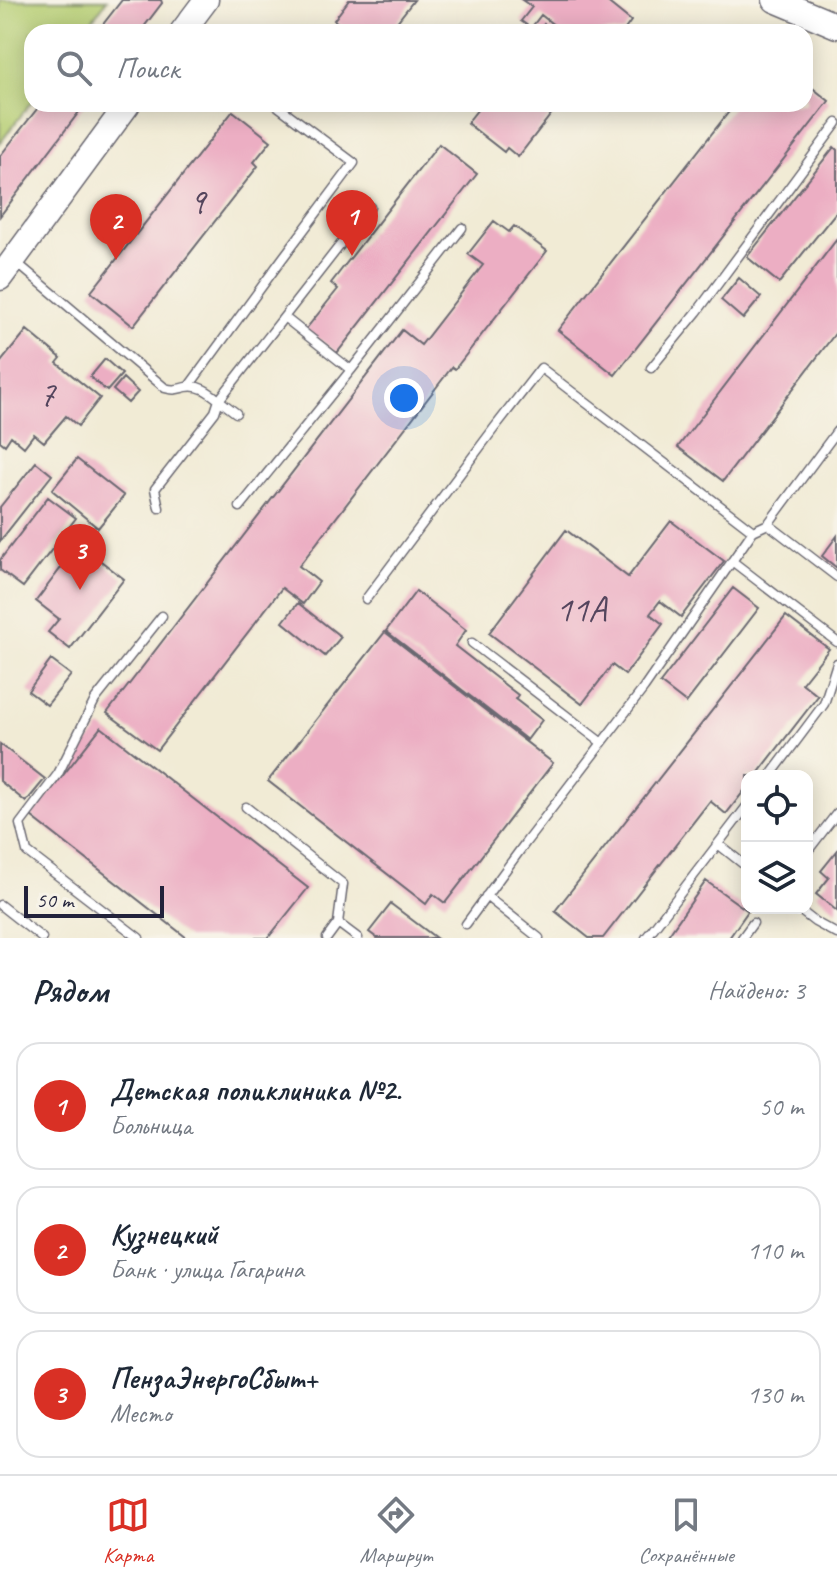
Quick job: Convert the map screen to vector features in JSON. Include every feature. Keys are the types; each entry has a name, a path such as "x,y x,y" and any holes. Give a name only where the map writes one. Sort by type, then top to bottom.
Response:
{"main road":[{"path":"188,24 206,0"},
{"path":"775,0 837,26"},
{"path":"6,269 122,112"}],"lane":[{"path":"189,386 354,163 286,112"},
{"path":"651,368 697,312 837,123"},
{"path":"159,508 155,489 215,412 219,400 370,207"},
{"path":"240,507 462,228"},
{"path":"6,269 165,388 176,391 189,386 205,389 236,413"},
{"path":"284,317 351,370"},
{"path":"366,599 541,368 753,531"},
{"path":"466,924 644,688 753,531 768,524 837,431"},
{"path":"768,524 837,577"},
{"path":"732,561 837,642"},
{"path":"139,938 27,852 20,824 58,774 95,700 162,616"},
{"path":"472,643 602,743"},
{"path":"774,770 824,704 837,663"},
{"path":"246,807 343,884 338,923 327,938"},
{"path":"813,844 837,813"},
{"path":"646,938 741,814"},
{"path":"718,844 741,862"},
{"path":"486,896 539,938"},
{"path":"0,905 42,938"},
{"path":"805,914 837,934"},
{"path":"338,923 358,938"},
{"path":"742,938 753,923"}],"green space":[{"path":"0,0 107,0 89,24 24,24 24,112 0,143"}],"building":[{"path":"122,0 161,0 162,3 146,24 103,24"},
{"path":"349,0 414,0 395,24 339,24 334,20"},
{"path":"522,0 605,0 631,21 629,24 552,24 541,15 534,24 525,24 521,21 532,7"},
{"path":"813,88 829,101 615,375 558,330 729,112 813,112"},
{"path":"35,112 79,112 0,216 0,156"},
{"path":"232,112 271,141 254,162 258,166 133,326 91,292"},
{"path":"476,112 553,112 518,157 507,148 504,152 467,123"},
{"path":"439,144 477,174 337,353 306,329 338,289 331,283"},
{"path":"834,147 837,150 837,211 779,283 747,257"},
{"path":"494,221 509,232 514,226 547,251 455,369 452,367 299,566 319,582 303,604 282,588 157,750 107,713 402,330 421,345 483,265 468,254"},
{"path":"837,239 837,331 723,481 678,447"},
{"path":"739,278 761,297 743,319 721,300"},
{"path":"27,330 61,358 57,363 100,398 78,426 66,416 44,442 34,434 24,447 11,436 5,445 0,441 0,363"},
{"path":"105,359 122,374 107,391 90,377"},
{"path":"123,378 138,392 128,403 113,390"},
{"path":"77,459 124,496 98,528 52,490"},
{"path":"36,462 52,475 0,541 0,507"},
{"path":"48,497 76,518 23,587 0,570 0,560"},
{"path":"671,521 724,561 681,617 660,601 650,614 663,624 625,675 612,665 582,704 489,633 566,530 628,577"},
{"path":"837,536 837,568 822,556"},
{"path":"79,544 124,579 70,649 48,632 59,619 36,601"},
{"path":"733,588 759,608 686,703 660,683"},
{"path":"416,591 466,630 455,646 518,695 515,699 542,720 527,740 386,631"},
{"path":"298,603 341,637 325,656 283,622"},
{"path":"786,616 829,649 802,683 818,696 761,770 741,770 741,795 726,814 710,801 603,938 589,938 555,911"},
{"path":"385,632 553,763 445,903 433,894 426,904 268,781"},
{"path":"51,660 71,675 47,705 28,691"},
{"path":"101,727 308,888 268,938 187,938 31,816"},
{"path":"0,744 45,779 26,802 0,781"},
{"path":"837,851 837,911 816,894 829,878 821,871"},
{"path":"706,881 741,906 741,914 746,914 729,938 666,938"},
{"path":"391,904 436,938 377,938 369,932"}],"place":[{"name":"Детская поликлиника №2.","path":"352,256"},
{"name":"Кузнецкий","path":"116,260"},
{"name":"ПензаЭнергоСбыт+","path":"80,590"}]}
